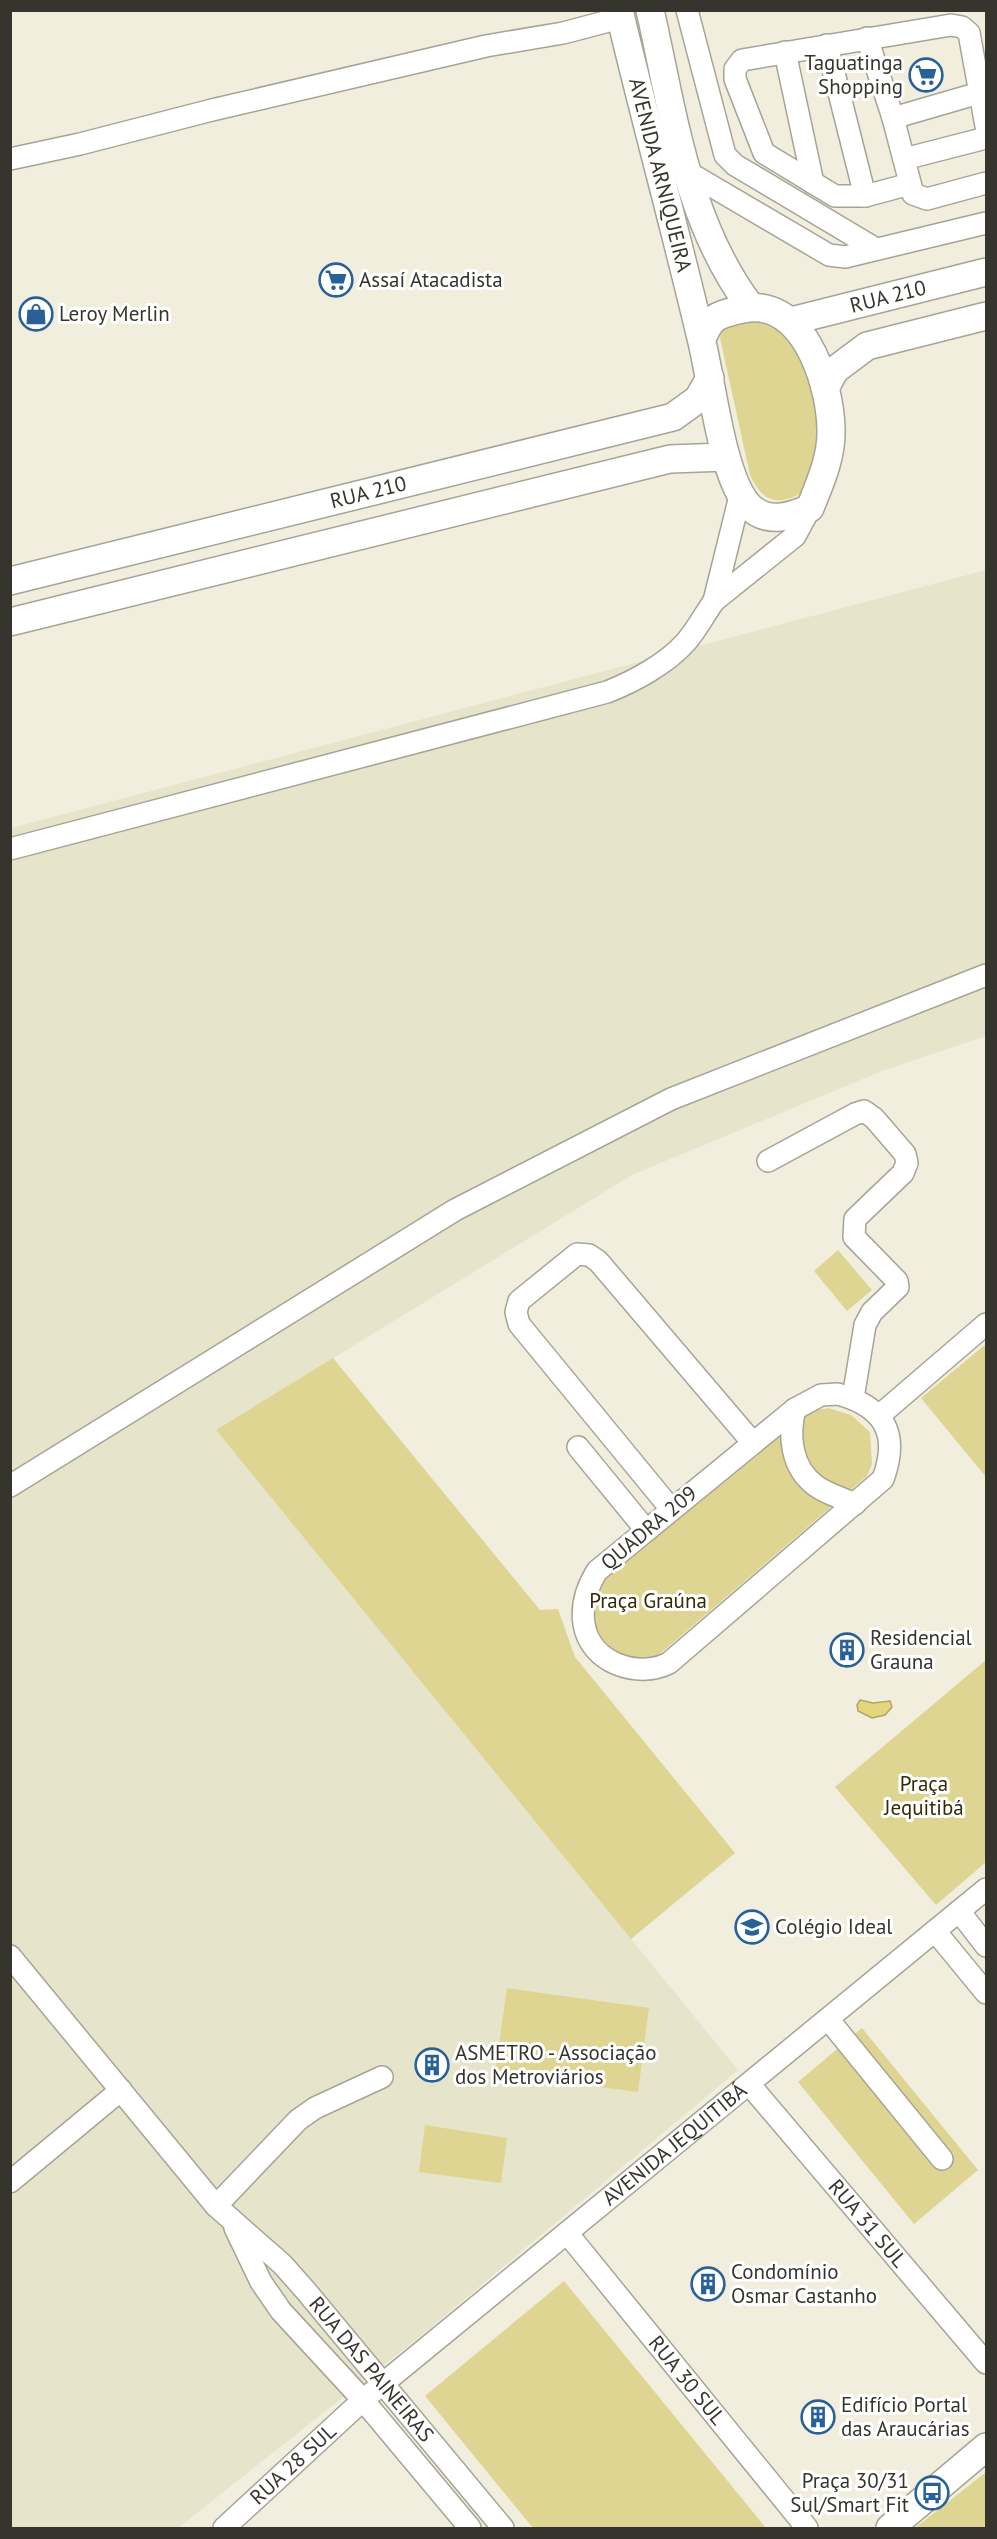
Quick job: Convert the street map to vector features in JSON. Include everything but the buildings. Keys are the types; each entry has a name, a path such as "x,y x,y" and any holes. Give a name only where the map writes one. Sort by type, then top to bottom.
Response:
{"main road":[{"name":"AVENIDA ARNIQUEIRA","path":"650,10 686,171 701,219 750,306"},
{"name":"AVENIDA ARNIQUEIRA","path":"619,14 702,339 726,457 741,492"},
{"name":"RUA 210","path":"791,321 987,272"},
{"path":"702,339 708,325 716,316 750,306 767,309 791,321 812,350 825,388 831,430 825,473 810,508 788,518 767,516 748,505 741,492"},
{"name":"RUA 210","path":"825,388 835,370 867,346 987,316"},
{"name":"RUA 210","path":"10,581 673,417 698,399 710,378"},
{"name":"RUA 210","path":"10,622 670,459 726,457"},
{"path":"890,2529 987,2448"}],"street":[{"path":"687,10 725,155 735,165 876,249"},
{"path":"10,159 486,46 563,33 619,14"},
{"path":"910,184 865,196 835,196 761,149 735,79 735,69 742,60 785,52 951,25 962,27 969,33 984,92 987,126"},
{"path":"867,38 893,118 913,194 927,199 987,183"},
{"path":"827,45 865,196"},
{"path":"785,52 813,183"},
{"path":"893,118 984,92"},
{"path":"904,159 987,138"},
{"path":"686,171 829,255 845,257 987,223"},
{"path":"714,601 741,492"},
{"path":"10,849 607,692 632,683 671,657 686,642 714,601 795,536 810,508"},
{"path":"10,1486 455,1210 671,1099 987,975"},
{"path":"768,1161 855,1114 864,1112 874,1118 905,1154 907,1163 903,1173 855,1219 854,1237 897,1281 898,1287 872,1312 865,1325 853,1398"},
{"path":"671,1509 519,1324 516,1312 519,1300 577,1254 589,1255 598,1261 753,1443"},
{"path":"880,1415 987,1324"},
{"name":"QUADRA 209","path":"838,1394 853,1398 880,1415 889,1445 889,1463 883,1479 669,1664 654,1671 640,1671 608,1659 596,1647 584,1626 583,1610 589,1583 597,1570 795,1408 821,1395 838,1394"},
{"path":"795,1408 791,1426 792,1447 801,1467 815,1485 855,1504"},
{"path":"578,1447 646,1530"},
{"name":"AVENIDA JEQUITIBÁ","path":"363,2400 987,1889"},
{"path":"959,1911 987,1946"},
{"path":"935,1931 987,1993"},
{"name":"RUA DAS PAINEIRAS","path":"10,1956 216,2206 282,2264 503,2529"},
{"path":"828,2019 942,2159"},
{"path":"216,2206 298,2120 315,2108 382,2077"},
{"name":"RUA 31 SUL","path":"749,2084 987,2363"},
{"path":"10,2182 121,2090"},
{"name":"RUA DAS PAINEIRAS","path":"231,2221 261,2282 281,2311 363,2400 470,2529"},
{"name":"RUA 30 SUL","path":"567,2233 807,2529"},
{"name":"RUA 28 SUL","path":"224,2529 363,2400"}],"shaded area":[{"path":"986,570 986,1036 882,1071 632,1175 216,1430 738,2070 423,2334 178,2528 11,2528 11,828"},
{"path":"860,1700 873,1703 890,1701 892,1707 885,1715 872,1718 858,1711 857,1705"}],"green space":[{"path":"735,318 770,321 787,337 810,365 819,427 813,465 804,492 786,499 772,499 766,496 750,475 720,338 723,326"},
{"path":"838,1250 872,1290 847,1311 814,1271"},
{"path":"986,1344 986,1477 921,1398"},
{"path":"333,1358 540,1610 558,1609 575,1657 735,1853 631,1939 216,1430"},
{"name":"Praça Graúna","path":"828,1408 851,1415 870,1432 872,1464 867,1476 654,1659 633,1661 625,1659 604,1645 591,1630 595,1583 804,1413"},
{"name":"Praça Jequitibá","path":"986,1660 986,1862 936,1905 835,1787"},
{"path":"507,1988 649,2008 638,2092 495,2073"},
{"path":"862,2028 978,2170 914,2224 798,2082"},
{"path":"425,2125 507,2138 501,2183 419,2172"},
{"path":"564,2281 766,2528 533,2528 425,2396"},
{"path":"986,2472 986,2528 915,2528"}],"place":[{"name":"Taguatinga Shopping","path":"926,75"},
{"name":"Assaí Atacadista","path":"336,280"},
{"name":"Leroy Merlin","path":"36,314"},
{"name":"Residencial Grauna","path":"847,1650"},
{"name":"Colégio Ideal","path":"752,1927"},
{"name":"ASMETRO - Associação dos Metroviários","path":"432,2065"},
{"name":"Condomínio Osmar Castanho","path":"708,2284"},
{"name":"Edifício Portal das Araucárias","path":"818,2417"},
{"name":"Praça 30/31 Sul/Smart Fit","path":"932,2493"}]}
